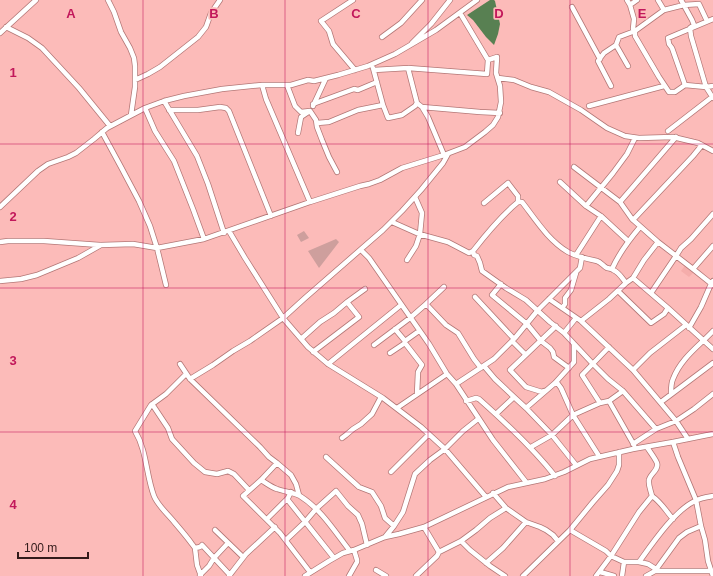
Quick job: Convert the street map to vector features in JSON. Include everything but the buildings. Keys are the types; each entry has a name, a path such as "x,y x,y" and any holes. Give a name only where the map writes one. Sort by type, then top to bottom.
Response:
{"street":[{"path":"0,33 36,0"},
{"path":"108,0 121,32 132,53 135,66 135,87 131,115"},
{"path":"135,80 160,67 198,37 206,27 211,13 220,0"},
{"path":"353,0 321,21 329,31 333,44 355,70"},
{"path":"382,37 401,23 422,0"},
{"path":"408,47 431,24 450,0"},
{"path":"0,207 38,171 48,164 76,153 110,126 145,108 184,96 222,89 262,85 287,85 308,80 314,81 355,70 372,64 408,47 436,30 477,0"},
{"path":"627,0 634,20 633,30 635,31 635,36 669,92 675,92 685,85 706,87 713,86"},
{"path":"630,5 637,0"},
{"path":"658,0 664,10"},
{"path":"668,131 712,98 706,87 691,36 690,28 694,25 681,0"},
{"path":"611,86 598,62 604,53 616,45 619,37 635,31 664,10 684,5 699,4 707,21"},
{"path":"572,7 600,58"},
{"path":"374,70 408,68 487,74 488,60 460,12"},
{"path":"685,85 668,38 713,19"},
{"path":"6,27 28,38 42,48 79,88 110,126"},
{"path":"616,45 628,66"},
{"path":"0,242 44,241 101,245 133,244 157,248 204,239 227,232 310,202 380,180 402,168 465,147 493,125 500,113 500,86 496,73 497,56 488,60"},
{"path":"372,64 388,118 402,115 417,103"},
{"path":"190,379 283,318 392,222 444,163 446,154 428,117 422,107 417,103 408,68"},
{"path":"298,132 301,117 310,111 326,78"},
{"path":"498,78 514,80 549,92 581,110 607,128 625,136 635,138 673,136 713,150"},
{"path":"313,104 354,89 358,90 377,82"},
{"path":"262,85 266,99 310,202"},
{"path":"287,85 294,106 301,112 310,111"},
{"path":"589,106 664,86"},
{"path":"164,101 197,156 227,232 283,318 313,352 328,364 397,408 429,434 486,497"},
{"path":"317,123 328,122 358,110 383,104"},
{"path":"169,110 198,110 220,107 226,108 229,111 271,216"},
{"path":"422,107 500,113"},
{"path":"145,108 155,132 174,161 204,239"},
{"path":"310,111 316,120 322,140 337,172"},
{"path":"102,132 121,166 154,236 166,285"},
{"path":"620,202 676,137"},
{"path":"586,206 602,188 627,154 635,138"},
{"path":"633,220 702,145"},
{"path":"574,167 620,202 640,227 712,283 703,302 688,326 650,353 633,370"},
{"path":"560,182 628,241"},
{"path":"392,222 420,234 448,242 469,253 473,251 495,224 518,202 518,196 508,183 484,203"},
{"path":"407,260 416,246 420,234 422,213 415,197"},
{"path":"518,202 522,202 542,229 556,243 569,252 589,260 600,262 621,276 626,283"},
{"path":"651,293 681,248 691,240 713,214"},
{"path":"576,255 601,216"},
{"path":"612,269 615,261 628,241 640,227"},
{"path":"581,321 633,278 644,260 658,242"},
{"path":"0,281 20,280 37,275 78,258 101,245"},
{"path":"693,269 713,246"},
{"path":"361,250 369,258 429,344 447,374 456,384 478,419 526,482"},
{"path":"473,251 477,256 482,271 526,300 564,333 608,379 623,391 656,429"},
{"path":"456,384 494,359 513,340 538,310 576,273 580,268 582,257"},
{"path":"562,308 565,304 565,298 571,290 576,273"},
{"path":"633,278 713,349"},
{"path":"501,284 492,295 527,324 541,341 554,352 554,357 569,368"},
{"path":"374,345 410,318 444,287"},
{"path":"301,339 320,322 365,289"},
{"path":"618,291 652,323 664,314 668,308"},
{"path":"475,297 526,355"},
{"path":"549,299 581,321 633,370 661,402 688,439"},
{"path":"313,352 359,317 347,302"},
{"path":"426,304 446,325 458,333 474,359 552,435 576,465"},
{"path":"328,364 401,305"},
{"path":"564,333 576,318"},
{"path":"555,383 542,392 526,387 510,370 556,326"},
{"path":"395,329 422,365 418,372 417,394"},
{"path":"390,353 419,331"},
{"path":"671,394 672,380 677,370 688,355 713,331"},
{"path":"526,408 555,383 574,362 574,344"},
{"path":"600,403 582,374 609,347"},
{"path":"661,402 713,363"},
{"path":"180,364 190,379 269,457 291,475 296,484 299,495"},
{"path":"186,374 166,394 152,404 135,431 140,440 155,498 195,548 200,576"},
{"path":"397,408 447,374"},
{"path":"555,383 560,388 573,415 599,456"},
{"path":"531,447 552,435 573,415 600,403 609,401 623,391"},
{"path":"305,576 334,558 352,550 385,537 424,527 508,486 545,479 590,459 619,452 634,446 656,429 676,421 713,394"},
{"path":"342,438 372,414 381,397"},
{"path":"496,414 514,397"},
{"path":"466,401 476,398 479,399 531,447 554,476"},
{"path":"609,401 634,446"},
{"path":"152,404 168,428 172,439 199,468 205,472 217,474 228,471 234,474 249,490"},
{"path":"385,537 403,512 415,474 478,419"},
{"path":"391,472 429,434"},
{"path":"634,446 647,447 713,434"},
{"path":"570,530 606,551 611,556 624,562 639,562 648,564 655,570 712,573 708,561 696,500 673,442"},
{"path":"647,447 657,465 649,480 652,496 661,503 673,519"},
{"path":"524,576 570,530 608,485 619,465 619,452"},
{"path":"326,457 359,487 372,492 381,506 385,518 394,526"},
{"path":"277,463 243,496 275,527 310,572"},
{"path":"261,480 277,489 299,495 316,509 352,550 357,562 349,576"},
{"path":"286,540 336,491 348,506 358,515 362,524 367,545"},
{"path":"267,520 287,499 291,492"},
{"path":"493,494 506,508 526,522 540,526 553,535 558,542"},
{"path":"614,576 598,574 638,512 652,496"},
{"path":"639,562 651,544 673,519 688,505 696,500 713,496"},
{"path":"287,499 334,558"},
{"path":"416,576 437,556 439,552 461,541 490,518 506,508"},
{"path":"486,563 503,548 526,522"},
{"path":"639,576 646,576 655,570 679,538 687,532 701,526"},
{"path":"195,548 202,546 230,576 243,557 275,527"},
{"path":"424,527 439,552"},
{"path":"215,530 243,557"},
{"path":"461,541 486,563 505,576"},
{"path":"200,576 228,542"},
{"path":"622,576 624,562"},
{"path":"376,570 386,576"},
{"path":"682,576 684,571"}],"shaded area":[{"path":"490,0 495,1 500,24 494,45 467,15"},
{"path":"304,231 309,238 301,242 297,235"},
{"path":"336,239 339,242 319,268 308,251"},
{"path":"686,264 695,271 689,277 681,271"}]}
